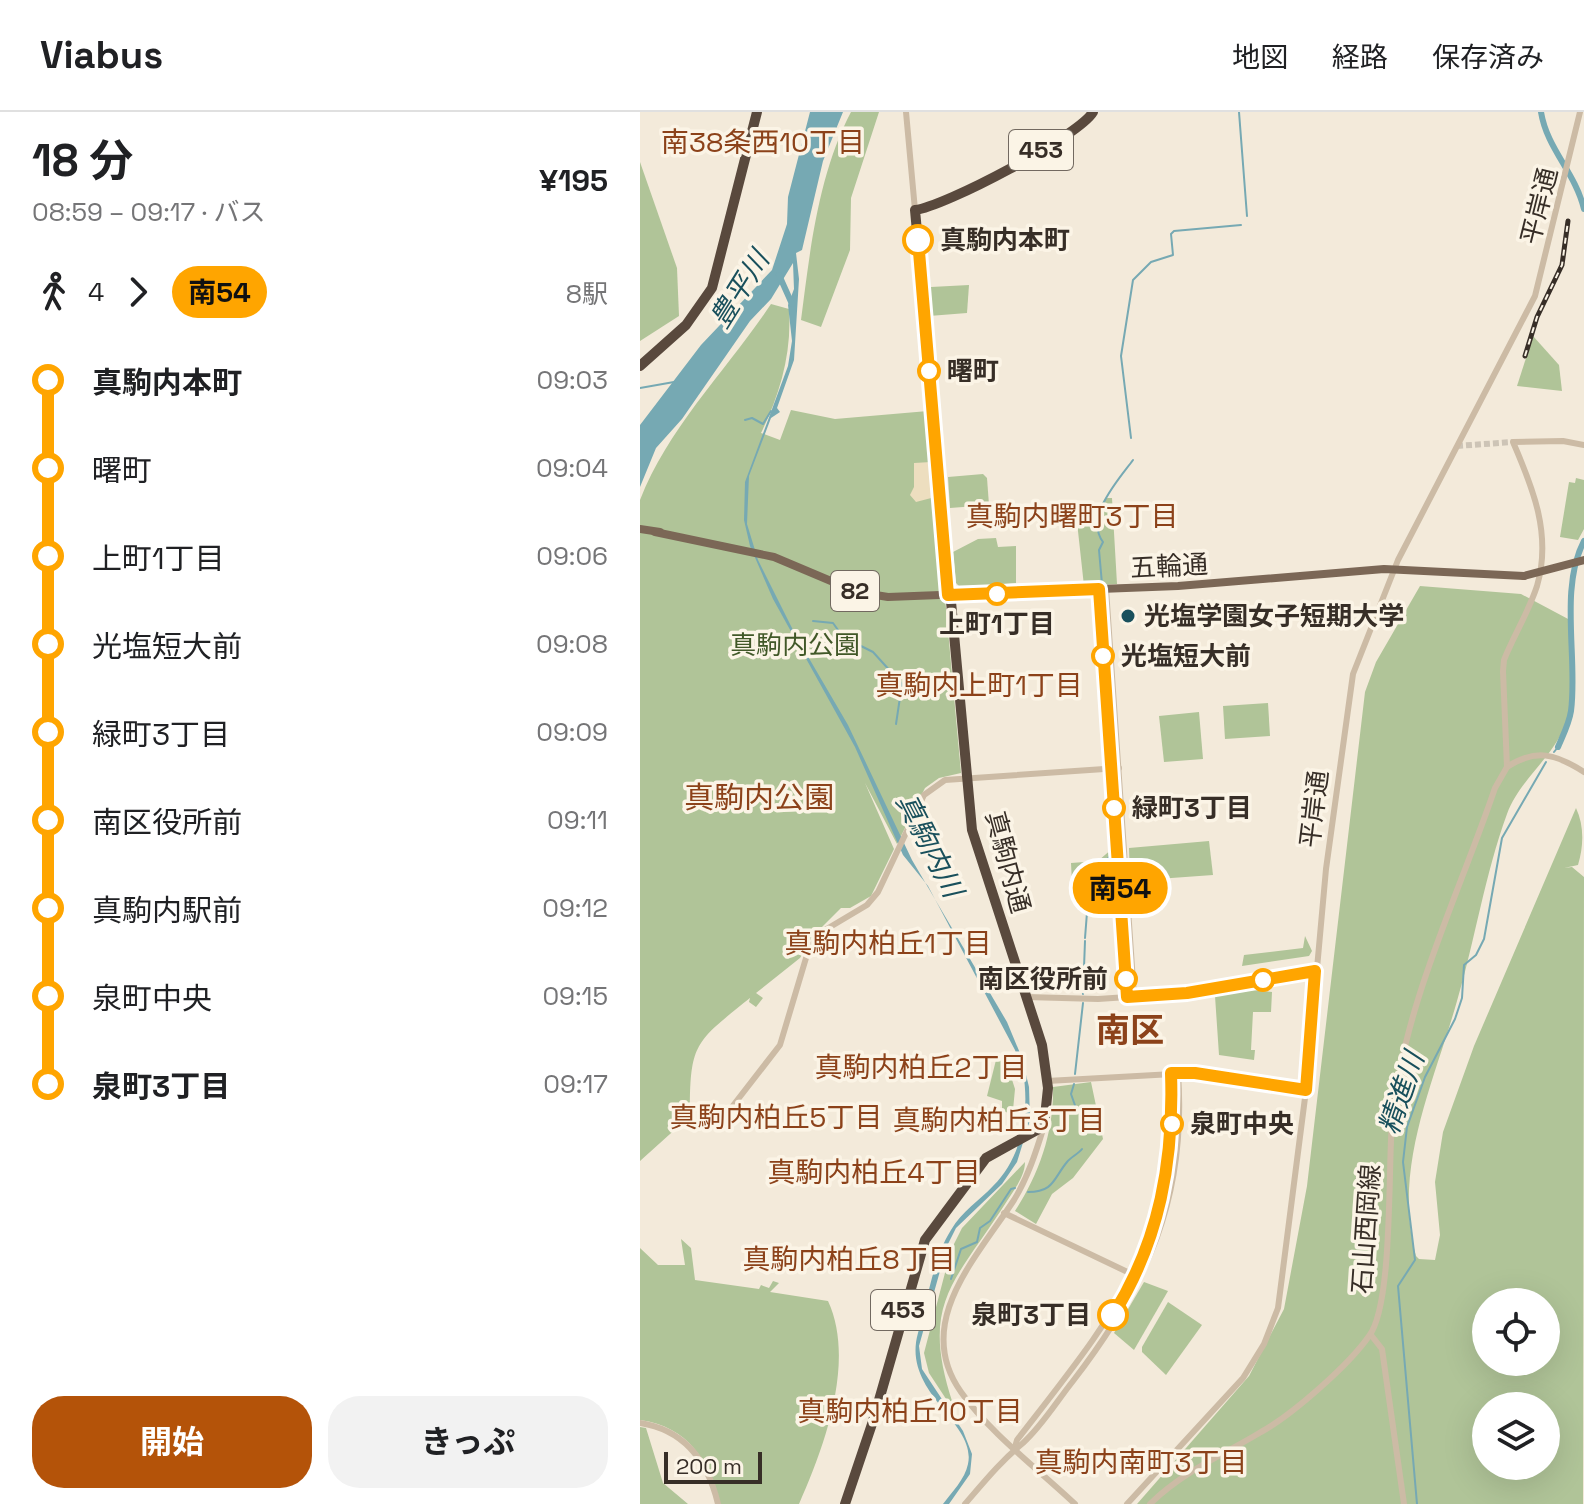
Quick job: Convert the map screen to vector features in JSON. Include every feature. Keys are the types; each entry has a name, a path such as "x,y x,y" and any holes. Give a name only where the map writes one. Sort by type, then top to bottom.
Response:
{"highway":[{"path":"642,363 690,321 715,283 757,112"},
{"name":"453","path":"915,210 943,203 1054,143 1079,129 1093,112"},
{"name":"真駒内通","path":"915,210 948,595 975,843 1042,1045 1047,1081 1044,1126"},
{"name":"453","path":"845,1504 873,1421 925,1240 977,1168 1008,1144 1044,1126"}],"main road":[{"name":"五輪通","path":"643,530 769,556 873,596 1102,589 1394,570 1524,576 1584,560"}],"street":[{"name":"真駒内通","path":"906,112 915,210"},
{"name":"平岸通","path":"1127,1504 1236,1387 1269,1332 1284,1277 1306,1090 1315,971 1352,679 1394,570 1535,296 1567,176 1580,112"},
{"path":"1507,767 1504,660 1533,597 1543,553 1542,520 1513,442 1563,441 1584,445"},
{"path":"1102,589 1131,997"},
{"path":"1507,767 1519,759 1547,754 1584,772"},
{"name":"石山西岡線","path":"1150,1504 1176,1480 1282,1419 1371,1335 1383,1295 1392,1124 1401,1068 1436,946 1495,788 1507,767"},
{"path":"725,1116 780,1045 809,948 829,927 873,900 932,786 942,781 1115,769"},
{"path":"1026,997 1131,997 1187,993 1315,971"},
{"path":"965,1504 1043,1419 1109,1334 1139,1277 1165,1183 1174,1073"},
{"path":"1047,1081 1174,1073 1306,1090"},
{"path":"1044,1126 1026,1179 950,1298 943,1328 944,1349 959,1389 1075,1504"},
{"path":"1004,1213 1139,1277"},
{"path":"1371,1335 1382,1349 1404,1504"},
{"path":"640,1423 670,1432 693,1449 708,1471 718,1504"}],"green space":[{"path":"851,112 879,112 851,198 850,250 821,327 801,320 808,267 823,187"},
{"path":"640,162 677,268 679,316 640,341"},
{"path":"969,285 967,313 929,316 927,292 931,287"},
{"name":"真駒内公園","path":"771,304 789,309 789,341 779,388 761,433 780,440 791,410 835,419 928,411 961,773 939,778 925,788 897,844 865,783 894,849 871,896 850,908 841,908 812,937 800,958 756,993 763,998 756,1007 749,1002 750,998 706,1036 694,1058 690,1116 640,1161 640,500 652,473 683,423"},
{"path":"1533,336 1559,365 1562,391 1517,386"},
{"path":"983,474 987,478 989,505 950,508 948,477"},
{"path":"1576,478 1584,480 1584,529 1578,540 1560,537 1569,482 1575,483"},
{"path":"1106,498 1112,498 1117,584 1084,586 1077,522 1095,511"},
{"path":"996,538 998,547 1016,546 1016,583 961,588 956,583 953,552 978,539"},
{"path":"1420,586 1521,594 1570,620 1573,675 1568,716 1558,740 1512,802 1499,837 1463,978 1419,1126 1409,1191 1410,1223 1416,1256 1435,1260 1440,1235 1435,1182 1443,1132 1474,1046 1576,808 1582,828 1580,858 1578,865 1564,868 1572,867 1584,877 1583,1504 1137,1504 1249,1376 1284,1309 1307,1186 1365,692 1376,662"},
{"path":"1268,703 1270,736 1225,739 1223,706"},
{"path":"1199,712 1203,759 1164,762 1159,716"},
{"path":"1209,841 1213,875 1130,881 1129,848"},
{"path":"1113,848 1114,880 1072,883 1071,863 1098,861"},
{"path":"1305,936 1312,951 1309,956 1242,966 1244,955 1303,948"},
{"path":"1254,990 1272,992 1271,1012 1253,1012 1251,1050 1255,1050 1254,1060 1219,1055 1215,996"},
{"path":"996,1060 1006,1061 1015,1089 1013,1110 1008,1113 1002,1110 1002,1101 987,1096"},
{"path":"1091,1082 1103,1139 1073,1178 1052,1194 1036,1224 1015,1211 1031,1182 1048,1136 1053,1087"},
{"path":"1025,1162 1019,1183 958,1274 941,1316 940,1340 943,1369 953,1404 950,1405 929,1373 924,1353 951,1250 962,1228"},
{"path":"681,1239 691,1248 695,1280 759,1289 761,1285 769,1288 773,1281 779,1283 770,1292 828,1301 836,1325 838,1377 827,1431 799,1504 720,1504 709,1473 694,1448 671,1430 640,1420 640,1248 658,1265 685,1265"},
{"path":"1144,1282 1168,1291 1134,1350 1114,1333"},
{"path":"1168,1302 1202,1325 1166,1375 1142,1352 1142,1347"},
{"path":"640,1427 646,1428 663,1483 688,1504 640,1504"}],"shaded area":[{"path":"931,462 935,497 916,502 910,495 914,487 914,463"}],"water":[{"path":"810,112 843,112 823,161 802,250 796,253 799,279 794,360 777,408 780,412 771,418 749,476 747,524 758,560 796,636 848,725 925,883 903,855 855,747 773,599 750,546 744,520 745,482 788,366 792,341 788,305 794,289 793,263 771,299 750,321 682,419 656,448 640,487 640,425 701,345 772,270 787,224 788,197"},
{"path":"935,899 1007,1022 1022,1058 1029,1087 1030,1120 1017,1162 1002,1184 956,1228 947,1246 919,1346 922,1369 963,1431 972,1454 970,1474 949,1504 943,1504 964,1475 968,1449 962,1434 920,1373 916,1354 918,1333 935,1266 945,1241 960,1217 993,1186 1011,1162 1022,1133 1025,1087 1015,1050"}],"waterway":[{"path":"1239,112 1247,216"},
{"name":"精進川","path":"1541,112 1549,138 1574,183 1584,209"},
{"path":"1131,438 1121,356 1133,280 1151,262 1173,255 1171,234 1174,231 1241,225"},
{"name":"真駒内川","path":"779,275 792,304"},
{"path":"640,388 674,382"},
{"path":"745,420 752,418 763,424 771,411"},
{"path":"1102,584 1099,550 1103,542 1098,532 1100,510 1133,460"},
{"name":"精進川","path":"1558,747 1571,711 1572,580 1584,541"},
{"path":"1103,599 1109,683"},
{"path":"813,621 833,623 843,637 873,652 902,684 896,724"},
{"path":"1110,699 1115,763"},
{"name":"精進川","path":"1554,752 1558,747"},
{"name":"精進川","path":"1417,1504 1398,1286 1415,1260 1403,1162 1407,1127 1425,1077 1455,1019 1462,998 1464,965 1476,955 1484,939 1502,838 1546,762"},
{"path":"1115,772 1117,798"},
{"path":"1119,822 1120,842"},
{"path":"1090,881 1113,852"},
{"path":"1085,938 1089,887"},
{"path":"1083,994 1085,941"},
{"path":"1075,1074 1083,1003"},
{"path":"1074,1084 1071,1094 1077,1111"},
{"path":"1028,1192 1048,1187 1067,1162 1082,1149"},
{"path":"951,1279 961,1249 977,1242 980,1228 990,1221 1011,1189 1015,1188"}],"tunnel":[{"path":"1457,446 1513,442"}],"railway":[{"path":"1525,356 1537,317 1562,265 1568,221"}],"bus line":[{"name":"南54","path":"918,240 948,595 1099,589 1127,997 1187,993 1315,971 1306,1090 1195,1073 1171,1073 1171,1134 1161,1202 1144,1257 1113,1315"}],"place":[{"name":"真駒内本町","path":"918,240"},
{"name":"曙町","path":"929,371"},
{"name":"上町1丁目","path":"997,594"},
{"name":"光塩学園女子短期大学","path":"1128,616"},
{"name":"光塩短大前","path":"1103,656"},
{"name":"緑町3丁目","path":"1114,808"},
{"name":"南区役所前","path":"1126,979"},
{"name":"泉町中央","path":"1172,1124"},
{"name":"泉町3丁目","path":"1113,1315"}],"district":[{"name":"南38条西10丁目","path":"763,142"},
{"name":"真駒内曙町3丁目","path":"1072,516"},
{"name":"真駒内上町1丁目","path":"979,685"},
{"name":"真駒内公園","path":"759,798"},
{"name":"真駒内柏丘1丁目","path":"888,943"},
{"name":"南区","path":"1130,1030"},
{"name":"真駒内柏丘2丁目","path":"921,1067"},
{"name":"真駒内柏丘5丁目","path":"776,1117"},
{"name":"真駒内柏丘3丁目","path":"999,1120"},
{"name":"真駒内柏丘4丁目","path":"874,1172"},
{"name":"真駒内柏丘8丁目","path":"849,1259"},
{"name":"真駒内柏丘10丁目","path":"910,1411"},
{"name":"真駒内南町3丁目","path":"1141,1462"}],"water label":[{"name":"豊平川","path":"739,289"}]}
